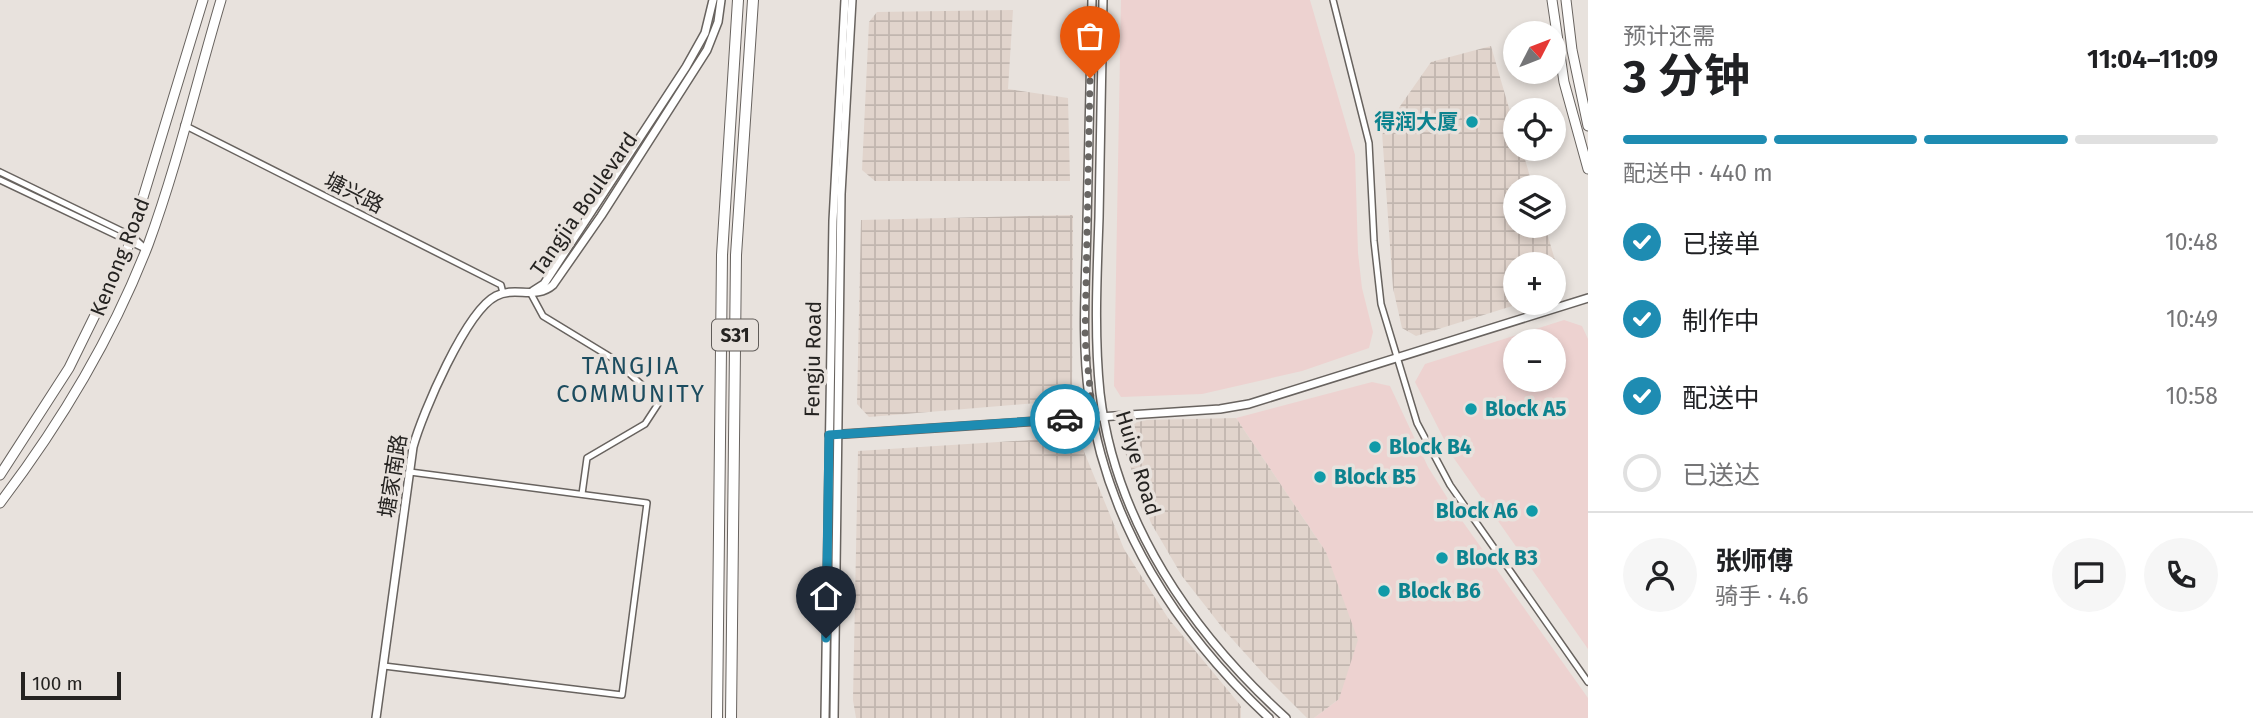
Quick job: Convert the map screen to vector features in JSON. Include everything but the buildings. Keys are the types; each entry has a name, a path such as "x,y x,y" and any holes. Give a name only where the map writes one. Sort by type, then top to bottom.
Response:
{"highway":[{"name":"S31","path":"717,718 722,255 738,0"},
{"name":"S31","path":"731,718 736,255 753,0"}],"main road":[{"name":"Kenong Road","path":"0,475 69,368 131,240 203,0"},
{"name":"Kenong Road","path":"0,503 76,391 117,314 146,249 221,0"},
{"path":"1552,0 1564,82 1588,169"},
{"path":"1566,0 1572,50 1588,126"}],"street":[{"name":"Tangjia Boulevard","path":"530,292 544,284 686,67 705,33 713,0"},
{"name":"Tangjia Boulevard","path":"530,292 544,292 553,285 601,216 707,50 721,0"},
{"name":"Fengju Road","path":"834,718 834,196 845,0"},
{"name":"Fengju Road","path":"825,718 841,194 852,0"},
{"name":"Huiye Road","path":"1092,0 1085,339 1093,418 1118,504 1158,586 1217,665 1269,718"},
{"name":"Huiye Road","path":"1104,0 1096,339 1104,417 1128,500 1168,580 1225,658 1286,718"},
{"path":"1333,0 1369,143 1377,274 1395,356 1417,423 1432,455 1588,682"},
{"name":"塘兴路","path":"184,125 501,285 503,293"},
{"path":"0,172 146,249"},
{"path":"0,180 131,240"},
{"path":"503,293 530,292 544,316 612,358 660,401 645,425 618,442 592,452 587,458 582,494"},
{"name":"塘家南路","path":"376,718 418,427 453,352 477,313 494,296 503,293"},
{"path":"833,435 1220,409 1250,404 1395,356 1588,298"},
{"path":"384,666 622,695 647,503 410,472"}],"shaded area":[{"path":"1121,0 1310,0 1355,155 1358,253 1362,288 1373,332 1369,348 1302,371 1202,394 1121,397 1114,386"},
{"path":"1013,10 1008,89 1068,98 1070,181 875,181 862,170 869,22 877,12"},
{"path":"1491,46 1506,98 1503,98 1503,161 1525,161 1530,175 1503,175 1503,238 1548,238 1553,252 1503,252 1503,309 1416,336 1402,328 1393,288 1382,132 1431,62"},
{"path":"1073,215 1072,400 869,417 857,404 861,220"},
{"path":"1564,320 1582,326 1588,339 1588,649 1453,457 1415,382 1425,364 1503,339 1503,392 1566,392 1566,329 1536,329"},
{"path":"1372,382 1390,386 1428,467 1458,515 1588,698 1588,718 1314,718 1339,699 1326,552 1236,418"},
{"path":"1236,418 1326,552 1358,640 1339,699 1314,718 1307,718 1270,681 1225,631 1182,576 1151,523 1119,436 1133,423 1147,420"},
{"path":"1078,437 1124,549 1168,618 1241,706 1241,718 856,718 853,700 858,451"}],"way so far":[{"path":"1065,419 1093,418 1085,339 1090,78"}],"place":[{"name":"得润大厦","path":"1472,122"},
{"name":"Block A5","path":"1471,409"},
{"name":"Block B4","path":"1375,447"},
{"name":"Block B5","path":"1320,477"},
{"name":"Block A6","path":"1532,511"},
{"name":"Block B3","path":"1442,558"},
{"name":"Block B6","path":"1384,591"}],"district":[{"name":"TANGJIA COMMUNITY","path":"631,380"}],"route":[{"path":"826,638 829,435 1065,419"}]}
